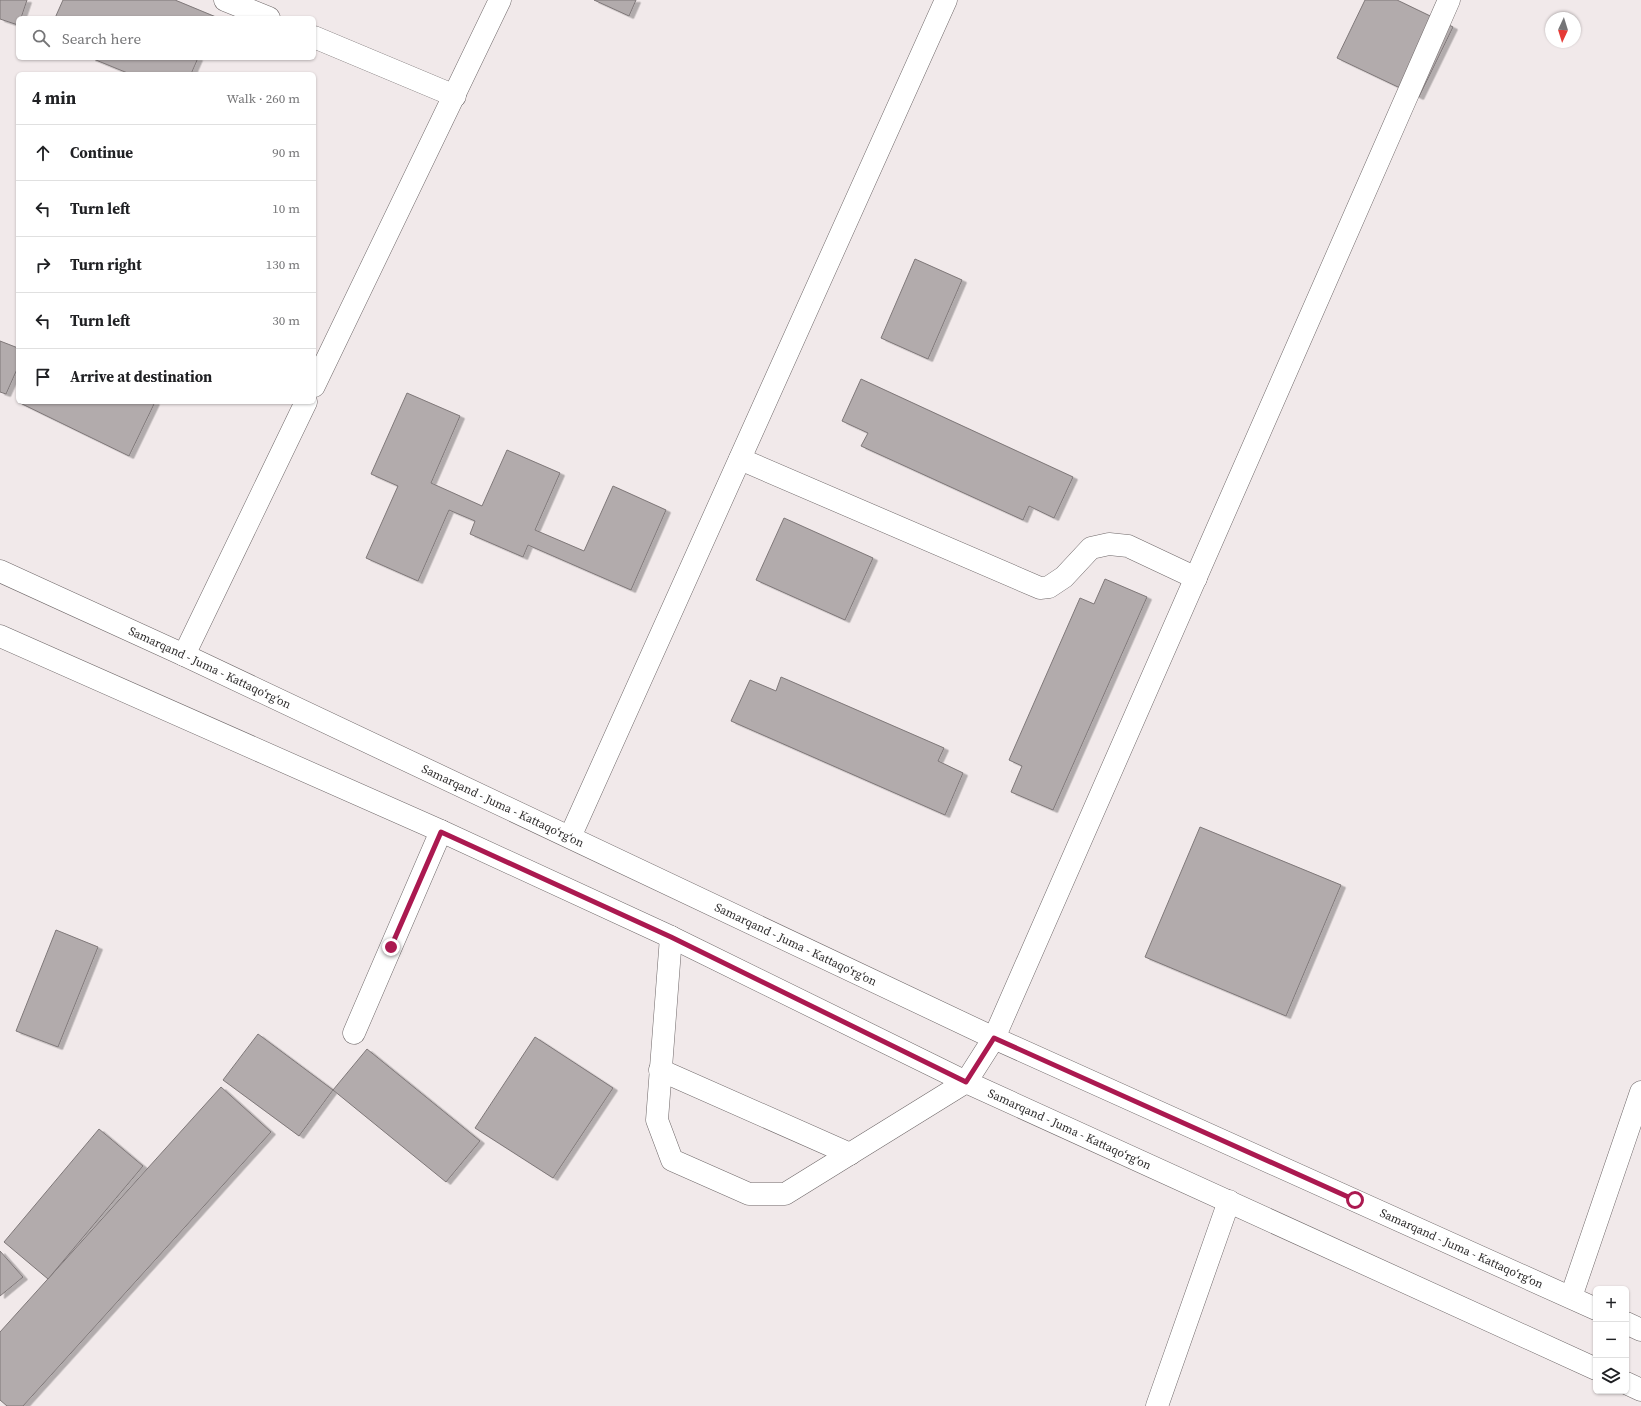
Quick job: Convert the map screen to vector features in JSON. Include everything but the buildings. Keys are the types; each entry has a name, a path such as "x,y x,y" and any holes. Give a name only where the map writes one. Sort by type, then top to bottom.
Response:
{"street":[{"path":"225,0 263,16"},
{"path":"316,382 500,0"},
{"path":"570,838 946,0"},
{"path":"671,937 657,1120 672,1160 749,1194 785,1194 966,1082 994,1038 1449,0"},
{"path":"316,38 455,96"},
{"path":"184,655 305,404"},
{"path":"740,459 1040,588 1049,588 1064,577 1091,548 1110,544 1128,546 1196,578"},
{"name":"Samarqand - Juma - Kattaqo‘rg‘on","path":"0,571 184,655 994,1038 1593,1308"},
{"name":"Samarqand - Juma - Kattaqo‘rg‘on","path":"0,636 441,832 671,937 966,1082 1593,1368"},
{"path":"354,1033 441,832"},
{"path":"660,1070 850,1154"},
{"path":"1571,1297 1641,1092"},
{"path":"1157,1406 1229,1201"},
{"path":"1629,1324 1641,1330"},
{"path":"1629,1384 1641,1390"}],"route":[{"path":"391,947 441,832 671,937 966,1082 994,1038 1355,1200"}]}
